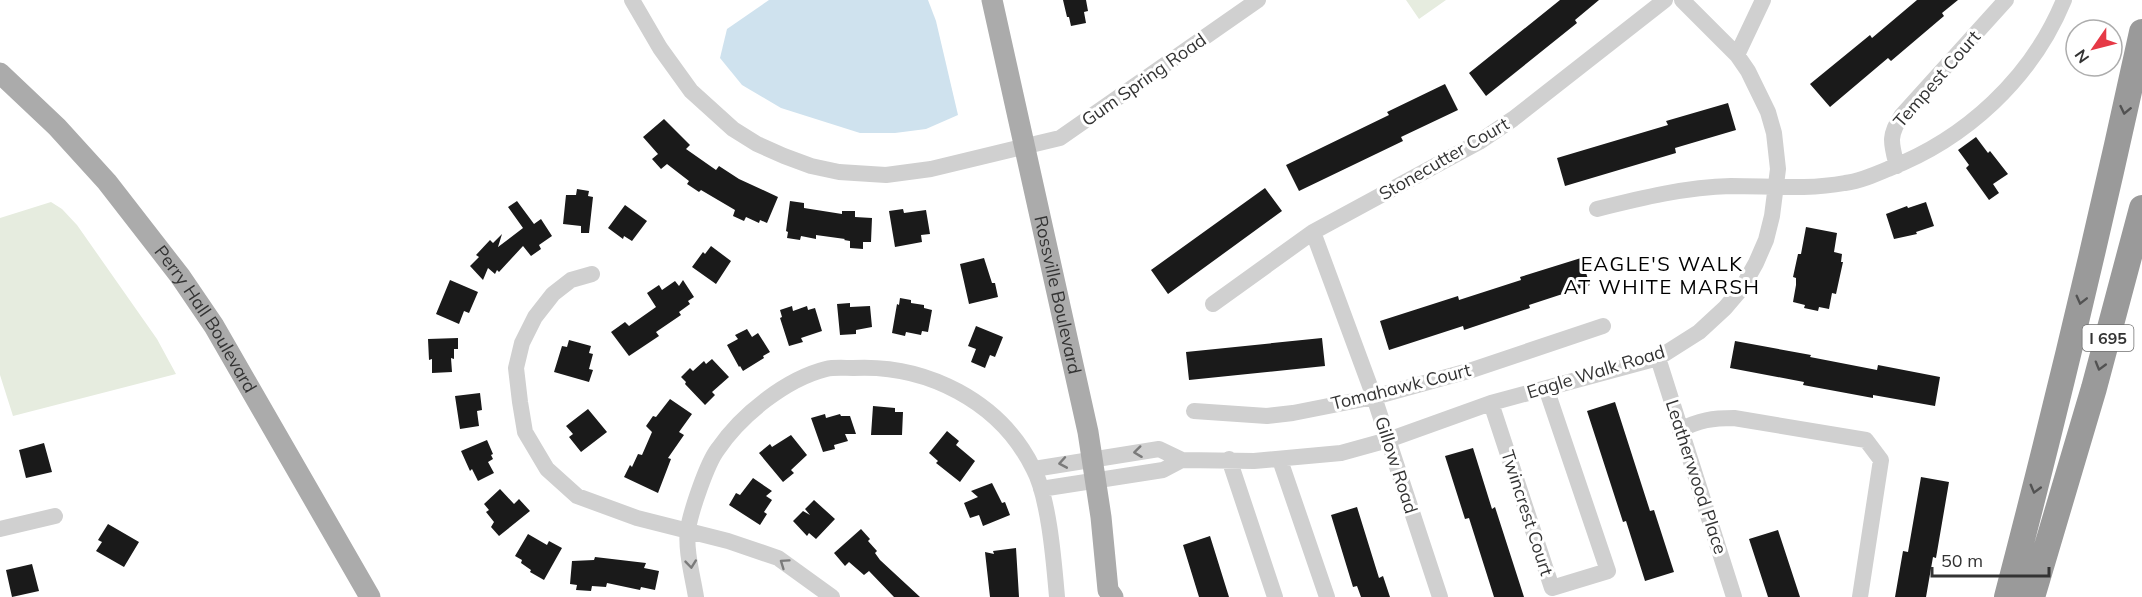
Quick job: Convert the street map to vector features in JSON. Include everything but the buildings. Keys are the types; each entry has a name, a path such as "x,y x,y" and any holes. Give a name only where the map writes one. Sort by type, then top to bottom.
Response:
{"highway":[{"path":"2007,597 2047,444 2102,214 2142,32"},
{"name":"I 695","path":"2032,597 2094,388 2142,208"}],"main road":[{"name":"Rossville Boulevard","path":"992,0 1093,458 1108,595"},
{"name":"Perry Hall Boulevard","path":"0,73 57,127 107,182 180,276 220,336 370,597"}],"street":[{"name":"Gum Spring Road","path":"633,0 660,48 691,91 733,129 757,144 811,166 839,172 886,175 931,169 1060,138 1258,0"},
{"name":"Stonecutter Court","path":"1213,304 1313,232 1479,142 1513,119 1665,0"},
{"name":"Eagle Walk Road","path":"1034,469 1159,449 1182,460 1280,460 1341,453 1388,440 1491,404 1658,358 1699,332 1725,308 1742,288 1766,240 1777,188 1778,169 1774,133 1768,112 1748,72 1737,55 1682,0"},
{"path":"1737,55 1763,0"},
{"name":"Tempest Court","path":"1897,166 1891,144 1894,127 1902,115 2006,0"},
{"path":"1597,209 1651,196 1696,189 1731,186 1777,188 1846,183 1897,166 1952,136 1984,111 2026,67 2043,42 2064,0"},
{"name":"Gillow Road","path":"1313,232 1374,397 1440,597"},
{"path":"591,274 571,280 553,294 535,317 522,343 516,368 525,432 547,469 577,496 638,518 728,541 778,558 832,597"},
{"name":"Tomahawk Court","path":"1194,411 1267,416 1374,397 1472,370 1603,326"},
{"name":"Leatherwood Place","path":"1658,358 1734,597"},
{"path":"696,597 688,530 702,485 717,450 746,417 767,398 796,381 826,369 875,367 924,375 969,396 1011,435 1034,469 1041,489 1047,516 1057,597"},
{"name":"Twincrest Court","path":"1491,404 1552,588 1608,571 1546,388"},
{"path":"1680,430 1699,420 1734,418 1866,440 1881,460 1860,597"},
{"path":"1228,459 1275,597"},
{"name":"Eagle Walk Road","path":"1041,489 1164,470 1182,460"},
{"path":"1280,460 1327,597"},
{"path":"0,529 56,516"}],"shaded area":[{"path":"1406,0 1446,0 1419,19"},
{"path":"51,202 62,209 77,225 157,339 176,374 13,416 0,375 0,218"}],"water":[{"path":"769,0 928,0 936,21 958,115 926,129 895,133 860,133 781,108 742,85 720,58 727,29"}],"district":[{"name":"EAGLE'S WALK AT WHITE MARSH","path":"1662,276"}]}
